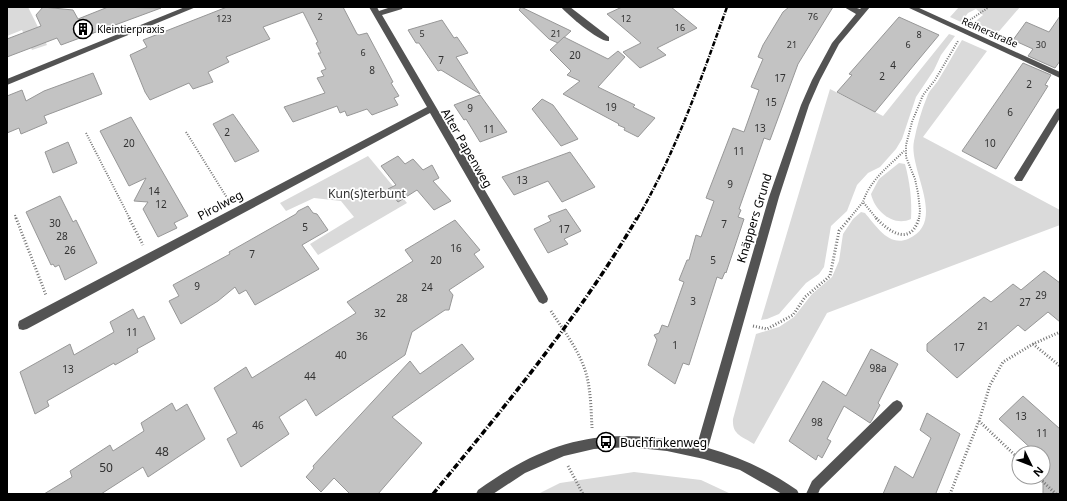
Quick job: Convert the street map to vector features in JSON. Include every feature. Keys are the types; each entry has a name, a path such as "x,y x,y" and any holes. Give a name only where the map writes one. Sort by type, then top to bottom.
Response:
{"street":[{"path":"7,82 192,7"},
{"path":"375,11 399,7"},
{"path":"564,7 606,39"},
{"path":"848,7 864,10"},
{"name":"Reiherstraße","path":"911,7 1060,75"},
{"name":"Knäppers Grund","path":"701,452 774,197 805,105 816,80 836,43 864,10"},
{"name":"Alter Papenweg","path":"375,11 543,299"},
{"name":"Pirolweg","path":"22,325 431,109"},
{"path":"1019,178 1060,111"},
{"path":"812,494 816,485 897,406"},
{"path":"482,494 505,477 560,451 593,443 639,442 666,445 701,452 738,463 793,494"}],"path":[{"path":"737,322 767,329 793,315 806,297 830,276 839,231 862,202 865,191 875,178 904,151 908,135 923,96 936,79 959,39 962,30 968,22 990,7"},
{"path":"186,132 236,212"},
{"path":"86,133 150,258"},
{"path":"862,202 894,233 903,235 911,232 917,226 919,219 919,203 915,178 908,164 904,151"},
{"path":"15,215 52,310"},
{"path":"543,299 572,343 583,365 588,382 593,443"},
{"path":"950,494 979,421 990,385 1003,362 1033,344 1060,332"},
{"path":"1033,344 1060,366"},
{"path":"979,421 1011,451"},
{"path":"560,451 583,494"},
{"path":"1046,485 1056,494"}],"green space":[{"path":"7,7 28,7 47,45 32,50 22,30 7,36"},
{"path":"959,7 1020,7 995,36 970,26 983,15 976,9 968,13 961,22 950,17"},
{"path":"949,34 955,36 941,55 934,70 916,97 902,139 896,149 880,167 868,173 857,185 847,211 831,226 824,267 819,274 806,283 779,314 761,320 830,89 883,116"},
{"path":"962,40 987,51 923,137 1060,210 1060,225 827,313 754,444 736,432 734,429 733,419 756,334 779,327 794,317 812,294 832,277 839,261 843,234 853,219 861,212 865,213 878,229 889,238 901,241 908,239 919,231 925,220 926,208 924,194 916,166 914,141 919,119 928,94 938,81"},
{"name":"Kun(s)terbunt","path":"368,156 407,203 318,255 310,244 354,217 341,201 314,198 286,211 280,203"},
{"path":"899,163 905,164 910,192 911,219 905,221 898,221 886,216 877,207 871,194 879,179"},
{"path":"634,472 701,480 731,494 538,494 560,483"}],"building":[{"path":"43,7 73,10 78,19 108,7 161,8 61,45 57,38 7,57 7,39 41,26 36,15"},
{"path":"227,7 343,7 357,34 367,33 393,82 391,83 399,96 394,98 398,105 372,115 367,109 347,116 345,111 340,113 337,106 293,122 284,107 325,93 317,78 324,76 321,71 326,69 318,53 321,53 316,43 318,42 303,12 263,27 270,39 226,57 229,62 208,72 213,82 193,89 189,83 150,100 145,92 130,55 147,47 143,40"},
{"path":"521,7 571,31 558,43 549,39 519,10"},
{"path":"622,7 671,7 697,28 657,48 666,55 640,68 623,52 641,43 607,14"},
{"path":"789,7 833,7 798,64 770,140 764,138 739,209 741,210 738,217 744,219 726,273 725,272 722,279 717,277 689,365 683,363 675,384 648,365 657,340 654,335 659,333 662,325 668,327 684,282 679,280 687,260 689,260 696,235 701,237 714,201 706,198 733,128 744,132 759,90 751,87 763,59 758,57 763,45 783,12"},
{"path":"1060,16 1060,61 1055,68 1028,56 1033,49 1013,40 1026,22 1049,32"},
{"path":"899,17 939,35 875,112 837,92 852,75 849,74"},
{"path":"442,20 454,38 457,37 468,53 456,57 480,94 441,70 438,71 419,43 416,43 408,30"},
{"path":"564,37 608,59 618,51 625,57 598,87 635,105 633,107 655,118 638,137 624,130 625,128 618,125 619,124 563,94 580,81 567,75 571,71 550,50"},
{"path":"1023,63 1051,75 1045,85 1048,86 996,169 962,151"},
{"path":"93,73 102,94 44,116 47,123 21,134 19,128 7,133 7,96 22,90 26,101 44,91"},
{"path":"480,95 507,132 480,142 466,119 464,120 454,105"},
{"path":"542,99 553,105 578,139 561,146 532,109"},
{"path":"233,114 259,151 235,162 213,124"},
{"path":"131,117 188,216 174,223 177,228 158,237 143,209 148,202 134,201 146,178 129,186 100,131"},
{"path":"68,142 77,163 53,173 45,152"},
{"path":"570,152 595,187 562,202 548,181 514,195 502,177"},
{"path":"398,156 405,164 413,159 423,170 432,165 439,178 433,181 451,201 434,210 417,190 398,202 388,189 396,185 381,166"},
{"path":"60,196 73,222 76,220 97,263 65,280 59,265 55,267 53,264 51,265 26,212"},
{"path":"308,206 313,213 317,214 328,230 302,245 319,269 255,305 246,290 239,294 235,287 218,301 181,324 169,301 179,296 173,285 230,254 229,252"},
{"path":"566,209 581,231 564,239 568,244 548,253 534,229 551,221 548,216"},
{"path":"455,220 480,250 474,254 484,267 449,290 453,295 449,310 445,310 412,332 405,355 316,416 306,399 279,417 289,434 241,467 227,439 237,433 214,388 246,367 252,378 356,313 347,302 413,261 405,250"},
{"path":"1044,271 1060,283 1060,322 1048,312 1025,331 1018,325 957,378 927,351 927,344 984,297 991,302 1013,284 1021,290"},
{"path":"133,309 138,319 144,316 155,339 137,349 138,352 115,365 114,363 47,401 49,406 35,414 20,372 70,344 74,355 114,332 110,322"},
{"path":"462,344 474,359 392,417 422,443 378,494 350,494 334,478 321,492 306,477 314,468 313,466 410,361 420,374"},
{"path":"871,349 898,364 878,403 880,405 870,423 844,406 827,439 831,441 822,458 818,455 816,460 789,441 823,381 846,396"},
{"path":"1023,396 1060,429 1060,494 1043,494 1043,485 1051,485 1051,445 1027,445 999,419"},
{"path":"172,403 176,411 187,404 205,439 148,477 143,467 101,494 44,494 72,477 70,471 110,445 113,451 144,431 141,423"},
{"path":"927,413 960,434 936,493 938,494 883,494 895,466 913,478 931,438 920,430"}],"railway":[{"path":"637,219 651,194 676,141 727,7"},
{"path":"433,494 541,360 615,255 637,218"}],"place":[{"name":"Kleintierpraxis","path":"83,29"},
{"name":"Buchfinkenweg","path":"606,442"}]}
